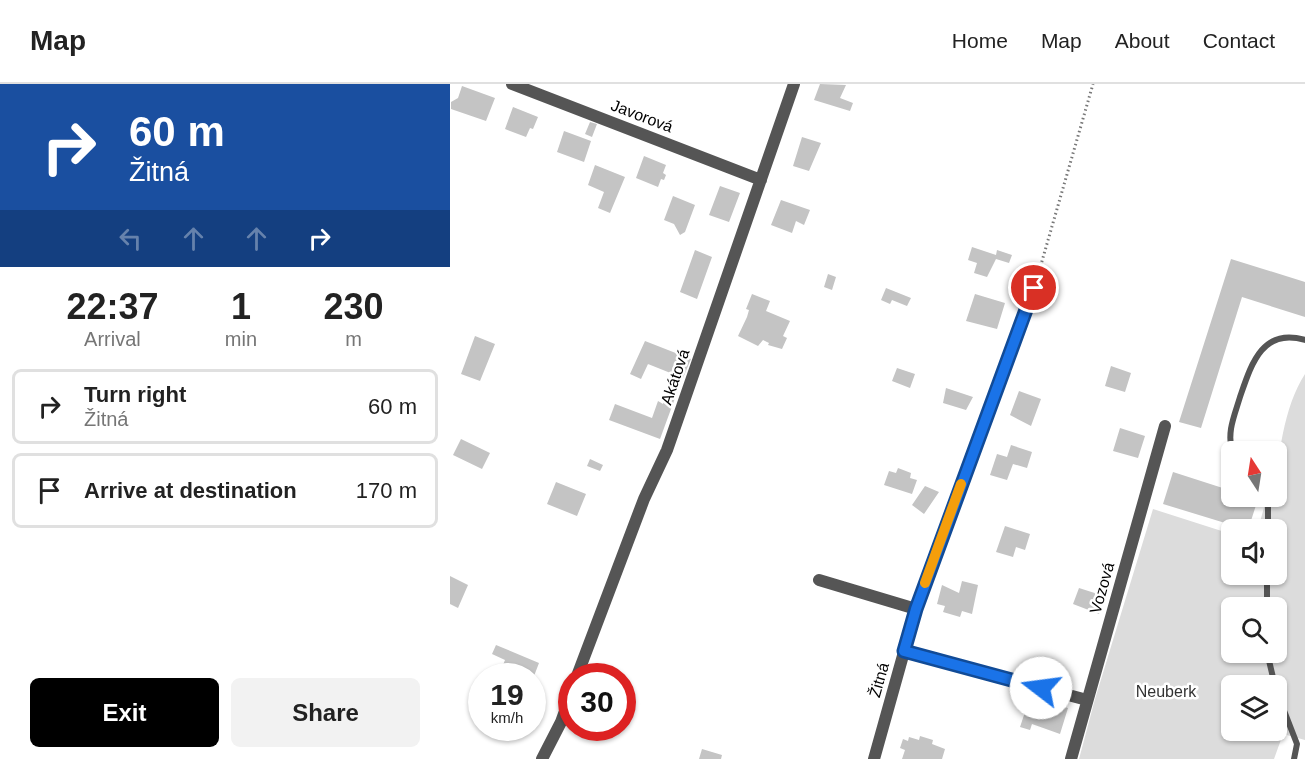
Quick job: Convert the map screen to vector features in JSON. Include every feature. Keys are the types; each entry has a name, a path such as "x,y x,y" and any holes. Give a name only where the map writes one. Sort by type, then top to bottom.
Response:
{"street":[{"name":"Javorová","path":"512,84 761,180"},
{"name":"Akátová","path":"582,663 644,499 667,450 794,84"},
{"name":"Žitná","path":"874,759 916,609 1034,288"},
{"name":"Vozová","path":"1071,759 1165,426"},
{"path":"819,580 916,609"},
{"path":"904,651 1087,700"},
{"path":"542,759 558,728"}],"lane":[{"path":"1229,441 1228,435 1253,360 1262,349 1277,339 1294,337 1305,340"},
{"path":"1287,718 1297,744 1294,759"}],"path":[{"path":"1034,288 1093,84"}],"green space":[{"name":"Neuberk","path":"1305,374 1305,740 1287,735 1287,675 1221,675 1221,741 1280,741 1274,759 1079,759 1153,509 1221,531 1221,585 1287,585 1287,519 1261,519 1264,507 1287,507 1287,441 1282,441 1292,401"}],"building":[{"path":"820,84 846,85 840,98 853,103 850,111 814,100"},
{"path":"462,86 495,98 486,121 451,109 451,102 458,98"},
{"path":"513,107 538,117 533,129 530,128 526,137 505,129"},
{"path":"590,122 597,124 592,137 585,134"},
{"path":"564,131 591,141 584,162 557,152"},
{"path":"802,137 821,143 809,171 793,166"},
{"path":"644,156 666,165 663,173 666,175 664,180 661,179 658,187 636,178"},
{"path":"595,165 625,177 610,213 598,208 604,192 588,185"},
{"path":"720,186 740,193 729,222 709,215"},
{"path":"673,196 695,205 685,232 680,235 674,224 664,220"},
{"path":"781,200 810,210 804,225 796,221 792,233 771,225"},
{"path":"972,247 996,255 997,250 1012,255 1009,263 996,259 987,277 974,273 977,263 968,260"},
{"path":"695,250 712,257 697,299 680,292"},
{"path":"1231,259 1305,282 1305,317 1242,297 1201,428 1179,422"},
{"path":"828,274 836,277 832,290 824,287"},
{"path":"886,288 911,298 907,306 892,300 890,304 881,300"},
{"path":"752,294 770,301 766,311 790,321 783,336 787,338 782,349 768,345 769,343 763,340 758,346 738,336 747,317 749,310 746,309"},
{"path":"975,294 1005,303 997,329 966,321"},
{"path":"475,336 495,344 480,381 461,374"},
{"path":"645,341 691,359 683,378 648,364 641,379 630,374"},
{"path":"1111,366 1131,373 1125,392 1105,386"},
{"path":"897,368 915,374 910,388 892,381"},
{"path":"669,387 678,390 660,439 609,420 615,404 652,418 658,401 663,404"},
{"path":"946,388 973,397 966,410 943,403"},
{"path":"1019,391 1041,399 1031,426 1010,415"},
{"path":"1120,428 1145,436 1138,458 1113,451"},
{"path":"461,439 490,453 482,469 453,455"},
{"path":"1011,445 1032,452 1027,468 1013,464 1007,480 990,475 997,454 1007,457"},
{"path":"590,459 603,465 600,471 587,466"},
{"path":"898,468 911,473 910,478 917,480 912,494 884,485 889,471 896,473"},
{"path":"1173,472 1221,487 1221,507 1255,507 1252,519 1221,519 1221,522 1163,504"},
{"path":"556,482 586,494 577,516 547,504"},
{"path":"925,486 939,492 924,514 912,505"},
{"path":"1005,526 1030,534 1025,550 1016,547 1013,557 996,552"},
{"path":"450,576 468,585 458,608 450,604"},
{"path":"962,581 978,585 972,614 962,611 960,617 943,612 945,606 937,604 942,585 959,593"},
{"path":"1079,588 1104,596 1099,614 1073,604"},
{"path":"496,645 539,663 504,663 505,660 492,654"},
{"path":"1045,701 1068,708 1060,734 1032,724 1030,730 1020,727 1028,703 1044,707"},
{"path":"920,736 933,740 932,744 945,749 942,759 902,759 905,750 900,748 903,739 908,741 909,737 919,740"},
{"path":"702,749 722,755 721,759 699,759"}],"slow traffic":[{"path":"925,583 961,484"}],"route":[{"path":"1034,288 916,609 904,651 1041,688"}]}
